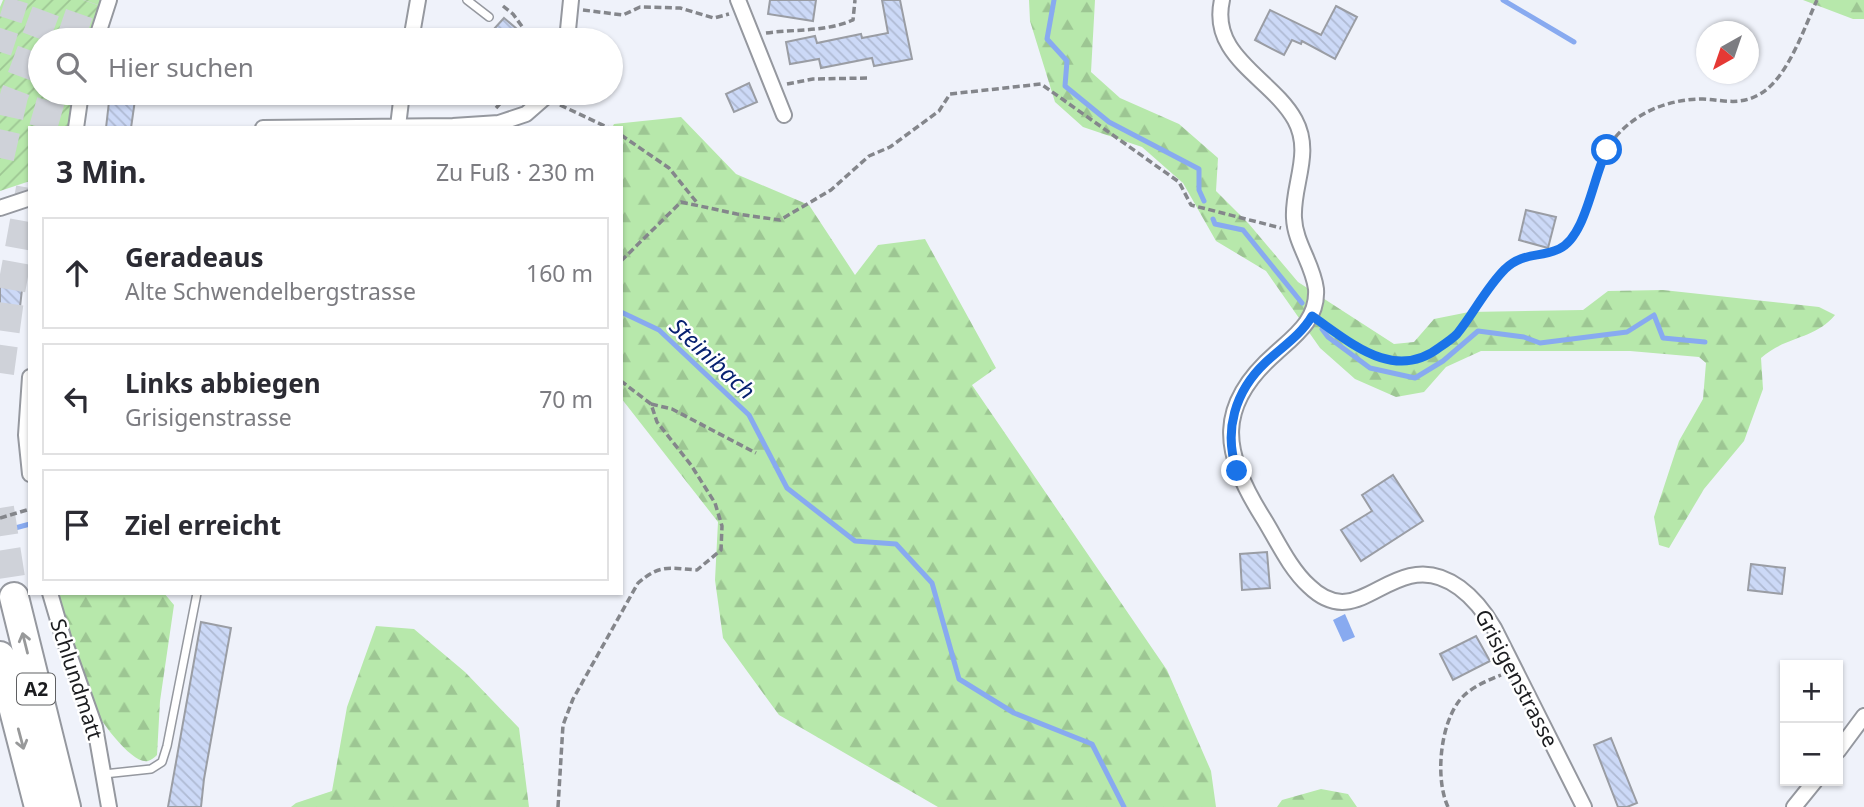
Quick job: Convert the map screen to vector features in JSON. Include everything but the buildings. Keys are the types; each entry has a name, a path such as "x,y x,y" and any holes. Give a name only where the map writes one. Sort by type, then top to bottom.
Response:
{"highway":[{"name":"A2","path":"14,597 66,807"},
{"name":"A2","path":"0,656 39,807"}],"street":[{"path":"100,28 109,0"},
{"path":"413,28 418,0"},
{"path":"738,0 784,115"},
{"path":"1222,0 1221,27 1228,46 1244,66 1287,107 1299,129 1303,156 1294,206 1296,233 1315,288 1312,316"},
{"path":"568,28 571,5"},
{"path":"76,126 79,105"},
{"path":"400,105 398,126 499,123 526,114 537,105"},
{"path":"0,208 28,199"},
{"name":"Grisigenstrasse","path":"1312,316 1301,331 1255,372 1235,409 1231,450 1247,493 1298,573 1316,593 1333,601 1353,601 1412,576 1425,575 1461,588 1478,603 1516,669 1584,807"},
{"path":"28,406 28,454"},
{"name":"Schlundmatt","path":"51,595 91,715 109,807"},
{"path":"1843,744 1864,716"},
{"path":"1794,807 1811,786"}],"lane":[{"path":"467,0 489,17"},
{"path":"103,774 151,769 162,762 197,595"}],"path":[{"path":"751,36 792,29 817,30 840,26 853,20 855,0"},
{"path":"1312,316 1356,346 1385,360 1408,362 1431,354 1455,336 1506,268 1523,256 1561,248 1572,238 1579,226 1599,165 1621,131 1642,115 1670,102 1703,99 1735,103 1761,94 1777,79 1793,54 1817,0"},
{"path":"571,5 624,15 640,7 680,8 714,18"},
{"path":"503,6 523,28"},
{"path":"771,88 813,79 870,78"},
{"path":"623,259 681,202 780,220 831,190 869,156 890,147 939,111 950,94 1041,84 1179,182 1191,205 1296,233"},
{"path":"495,113 494,109 498,105"},
{"path":"565,105 604,126"},
{"path":"623,136 669,168 699,206"},
{"path":"623,383 651,404 672,409 756,453"},
{"path":"558,807 563,725 573,699 638,583 651,572 666,568 697,570 721,550 722,526 715,503 691,465 657,422 651,404"},
{"path":"0,518 28,510"},
{"path":"1448,807 1442,789 1440,768 1445,738 1454,710 1458,702 1473,688 1516,669"}],"green space":[{"path":"3,0 102,0 92,28 28,28 28,105 71,105 69,126 28,126 28,182 0,191 0,7"},
{"path":"1029,0 1095,0 1091,72 1120,98 1179,124 1218,158 1216,191 1249,224 1298,282 1394,344 1414,342 1434,319 1469,312 1583,310 1608,291 1663,290 1819,307 1835,315 1818,329 1770,351 1761,358 1763,389 1744,441 1704,489 1669,548 1659,545 1654,517 1679,441 1703,399 1706,363 1699,357 1630,351 1481,351 1446,367 1424,392 1396,397 1355,379 1320,348 1266,271 1216,241 1183,183 1142,147 1083,127 1055,102 1030,21"},
{"path":"1803,0 1864,0 1864,19 1853,19"},
{"path":"681,117 736,174 809,205 855,275 878,245 925,239 996,368 972,385 1167,670 1211,771 1216,807 938,807 779,715 723,638 715,580 718,522 623,401 623,126 613,126"},
{"path":"57,595 166,595 174,605 160,701 157,755 148,761 141,760 125,749 96,712 77,665"},
{"path":"376,626 414,629 465,672 519,728 529,807 291,807 332,791 347,707"},
{"path":"1321,789 1348,794 1357,807 1277,807 1282,800"}],"water":[{"path":"1345,614 1355,637 1343,642 1333,620"}],"waterway":[{"path":"1054,0 1047,39 1067,61 1065,86 1109,122 1199,169 1199,190 1204,201"},
{"path":"1503,0 1574,42"},
{"path":"1213,219 1215,224 1243,230 1302,303"},
{"name":"Steinibach","path":"623,313 659,330 749,415 787,488 855,541 896,544 932,583 959,679 1014,713 1092,744 1124,807"},
{"path":"1322,329 1328,337 1370,368 1415,378 1443,361 1478,331 1524,337 1540,343 1627,332 1654,315 1663,338 1705,342"},
{"name":"Steinibach","path":"0,532 28,525"}],"tunnel":[{"path":"0,52 17,0"},
{"path":"40,28 50,0"},
{"path":"74,28 84,0"},
{"path":"0,158 14,96 28,59"},
{"path":"44,126 50,105"},
{"path":"0,373 28,199"},
{"path":"0,508 14,597"}],"route":[{"path":"1237,471 1231,450 1231,431 1239,398 1255,372 1301,331 1312,316 1356,346 1385,360 1408,362 1431,354 1455,336 1506,268 1523,256 1561,248 1572,238 1607,150"}]}
